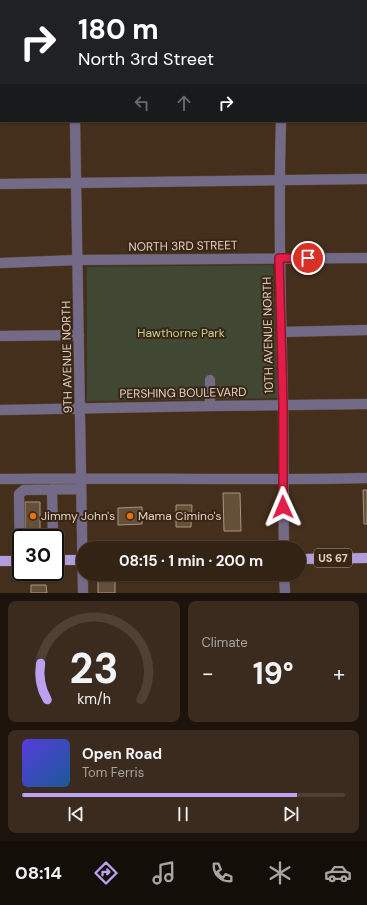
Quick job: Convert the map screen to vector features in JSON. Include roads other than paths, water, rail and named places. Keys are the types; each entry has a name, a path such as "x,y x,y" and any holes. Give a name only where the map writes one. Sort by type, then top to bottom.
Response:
{"main road":[{"name":"US 67","path":"306,559 367,558"},
{"path":"64,560 76,560"},
{"path":"0,561 12,561"}],"street":[{"name":"9TH AVENUE NORTH","path":"75,122 82,541"},
{"name":"10TH AVENUE NORTH","path":"281,122 279,258 283,405 282,480 284,541"},
{"path":"0,184 367,179"},
{"name":"NORTH 3RD STREET","path":"0,263 78,260 367,258"},
{"path":"281,332 367,330"},
{"path":"0,336 79,335"},
{"path":"210,380 210,406"},
{"name":"PERSHING BOULEVARD","path":"0,410 367,404"},
{"path":"0,479 81,478 282,480 367,478"},
{"path":"52,489 53,529"},
{"path":"20,529 19,494 24,490 81,489"},
{"name":"9TH AVENUE NORTH","path":"83,581 83,593"},
{"path":"284,581 285,593"}],"place":[{"name":"Jimmy John's","path":"33,516"},
{"name":"Mama Cimino's","path":"130,516"}],"park label":[{"name":"Hawthorne Park","path":"181,333"}]}
